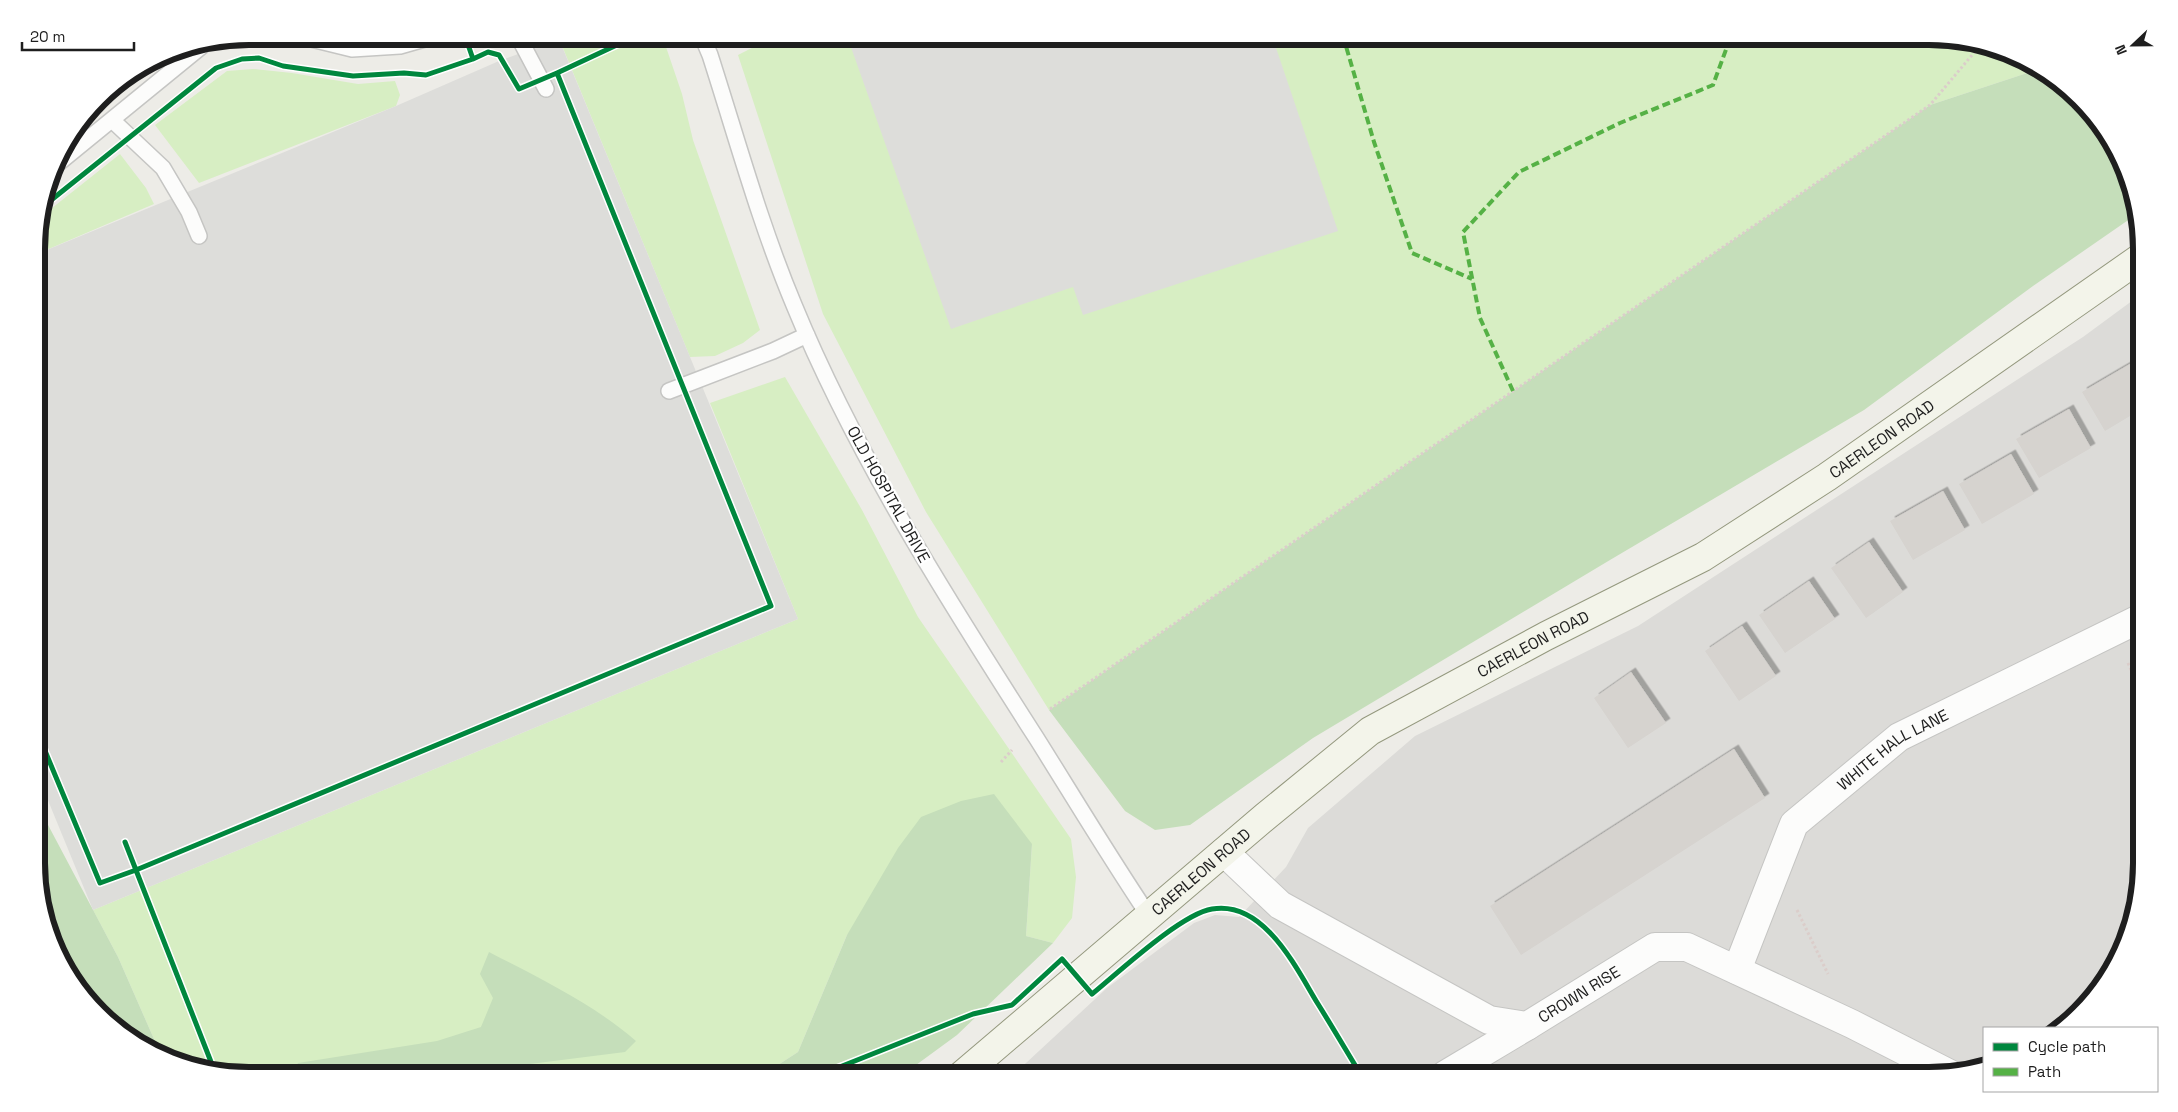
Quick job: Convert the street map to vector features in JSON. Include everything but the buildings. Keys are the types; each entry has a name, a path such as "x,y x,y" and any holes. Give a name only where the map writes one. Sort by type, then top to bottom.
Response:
{"main road":[{"name":"CAERLEON ROAD","path":"972,1067 1224,852 1370,731 1546,636 1703,557 1827,476 2133,263"}],"street":[{"name":"WHITE HALL LANE","path":"1737,970 1794,824 1899,737 2133,622"},
{"name":"CROWN RISE","path":"1224,852 1280,905 1489,1020 1526,1026 1656,947 1687,947 1852,1024 1936,1067"},
{"path":"1460,1067 1526,1026"}],"lane":[{"path":"336,45 352,49 404,45"},
{"path":"523,45 546,89"},
{"name":"OLD HOSPITAL DRIVE","path":"706,45 771,245 807,335 836,396 885,489 956,611 1149,916"},
{"path":"68,156 194,53"},
{"path":"112,120 163,168 189,212 200,236"},
{"path":"669,392 767,354 807,335"}],"path":[{"path":"1001,762 1057,704 1930,105 1976,51"},
{"path":"1777,869 1852,1024"}],"shaded area":[{"path":"543,45 561,45 798,619 93,910 45,793 45,251 396,106 499,61"},
{"path":"850,45 1275,45 1338,231 1083,315 1073,287 951,329"},
{"path":"2133,300 2133,876 2126,916 2106,965 2091,987 2073,1007 2050,1027 1983,1027 1983,1060 1942,1067 1022,1067 1107,988 1194,923 1215,915 1239,917 1286,867 1308,828 1415,736 1638,626 2083,337"}],"green space":[{"path":"562,45 665,45 682,94 693,140 760,330 743,343 715,356 690,357"},
{"path":"757,45 1942,45 1982,52 2031,72 1930,105 1049,710 926,512 823,314 738,55"},
{"path":"253,69 292,73 358,84 395,81 400,95 396,106 199,183 155,125 227,71"},
{"path":"2031,72 2053,87 2073,105 2099,136 2112,159 2122,184 2130,219 2033,286 1864,410 1313,738 1190,825 1155,830 1125,811 1049,710 1930,105"},
{"path":"120,154 146,188 154,204 45,251 49,210"},
{"path":"785,377 862,510 918,617 1071,839 1076,877 1072,918 1053,943 1026,936 1032,844 847,935 798,1052 775,1067 236,1067 196,1060 157,1045 118,957 93,910 798,619 710,403"},
{"path":"994,794 1032,844 1026,936 1053,943 957,1035 913,1067 775,1067 798,1052 847,935 898,848 921,817 961,801"},
{"path":"45,819 118,957 157,1045 125,1025 105,1007 79,976 66,953 52,916 45,876"},
{"path":"489,952 584,1004 636,1041 625,1052 505,1067 296,1067 298,1063 437,1041 481,1027 493,998 480,974"}],"marked path":[{"path":"1346,45 1374,142 1412,253 1472,279"},
{"path":"1513,391 1480,318 1463,232 1519,172 1620,123 1713,85 1728,45"}],"cycle path":[{"path":"45,751 100,883 136,870 771,606 557,73 519,89 499,55 488,52 473,59 468,45"},
{"path":"557,73 617,45"},
{"path":"51,200 216,68 242,59 259,58 283,66 353,76 404,73 426,75 473,59"},
{"path":"125,842 212,1063"},
{"path":"840,1067 973,1014 1012,1005 1062,959 1092,994 1168,932 1199,913 1212,909 1231,909 1247,915 1263,926 1276,940 1289,956 1356,1067"}]}
